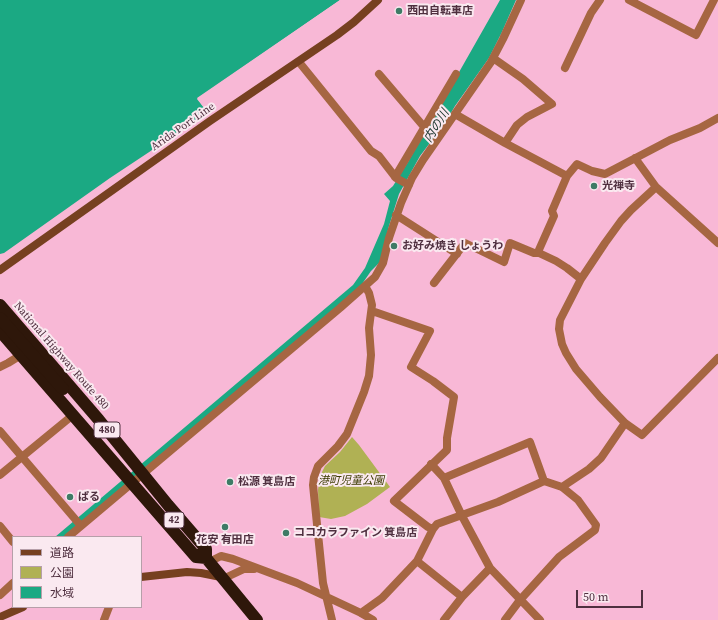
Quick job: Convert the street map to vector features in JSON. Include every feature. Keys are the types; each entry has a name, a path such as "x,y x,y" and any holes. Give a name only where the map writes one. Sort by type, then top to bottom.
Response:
{"highway":[{"name":"National Highway Route 480","path":"0,305 99,420 138,478"},
{"name":"42","path":"0,318 63,389 257,620"},
{"name":"480","path":"0,331 73,415 138,478"}],"main road":[{"name":"Arida Port Line","path":"0,270 197,130 341,32 378,0"},
{"path":"188,572 208,560"},
{"path":"142,577 188,572 221,577"},
{"path":"0,617 21,608"}],"street":[{"path":"69,536 375,277 382,266 396,216 408,185 423,160 493,58 521,0"},
{"path":"565,68 591,13 600,0"},
{"path":"628,0 696,35 714,0"},
{"path":"493,58 552,104 527,117 517,125 505,143"},
{"path":"299,62 371,151 379,156 395,178 408,185"},
{"path":"379,74 425,128"},
{"path":"395,178 456,74"},
{"path":"455,114 567,176"},
{"path":"538,252 554,216 552,211 567,176 577,164 592,171 605,174 670,140 700,128 718,118"},
{"path":"635,158 656,187 718,243"},
{"path":"656,187 621,221 605,242 581,279 560,320 559,329 562,344 576,369 600,397 625,422 642,435 718,358"},
{"path":"396,216 457,254"},
{"path":"434,283 465,243 504,262 510,243 534,254 538,252 556,261 581,279"},
{"path":"332,620 323,583 313,485 314,477 320,463 338,446 346,434 364,392 370,363 369,328 372,311 370,296 365,286"},
{"path":"372,311 430,331 411,367 454,397 447,450 394,501 433,529"},
{"path":"0,367 13,360 31,341"},
{"path":"0,475 73,415"},
{"path":"562,487 589,469 601,458 625,422"},
{"path":"0,431 81,526"},
{"path":"444,478 530,442 544,481"},
{"path":"431,464 444,478 462,516 490,568 540,620"},
{"path":"361,613 382,598 417,561 437,524 498,502 544,481 562,487 578,500 596,525 595,530 559,557 520,600 505,620"},
{"path":"0,526 12,541"},
{"path":"208,560 224,556 287,579 326,596 373,620"},
{"path":"417,561 462,597"},
{"path":"445,619 462,597 490,568"},
{"path":"221,577 227,577 244,569 260,570"},
{"path":"0,594 12,584"},
{"path":"104,620 109,608"}],"green space":[{"name":"港町児童公園","path":"352,437 390,487 367,504 345,516 331,519 319,517 318,490 320,476 325,466 340,452"}],"water":[{"path":"0,0 340,0 197,98 208,113 110,178 4,253 0,254"},
{"name":"内の川","path":"500,0 516,0 489,58 455,106 445,123 420,156 399,194 380,262 371,271 360,287 65,536 56,536 353,285 365,268 384,224 390,201 384,194 393,186"}],"pier":[{"path":"342,0 338,5 200,99 209,112 208,113 197,99"}],"place":[{"name":"西田自転車店","path":"399,11"},
{"name":"光禅寺","path":"594,186"},
{"name":"お好み焼き しょうわ","path":"394,246"},
{"name":"松源 箕島店","path":"230,482"},
{"name":"ぱる","path":"70,497"},
{"name":"花安 有田店","path":"225,527"},
{"name":"ココカラファイン 箕島店","path":"286,533"}]}
